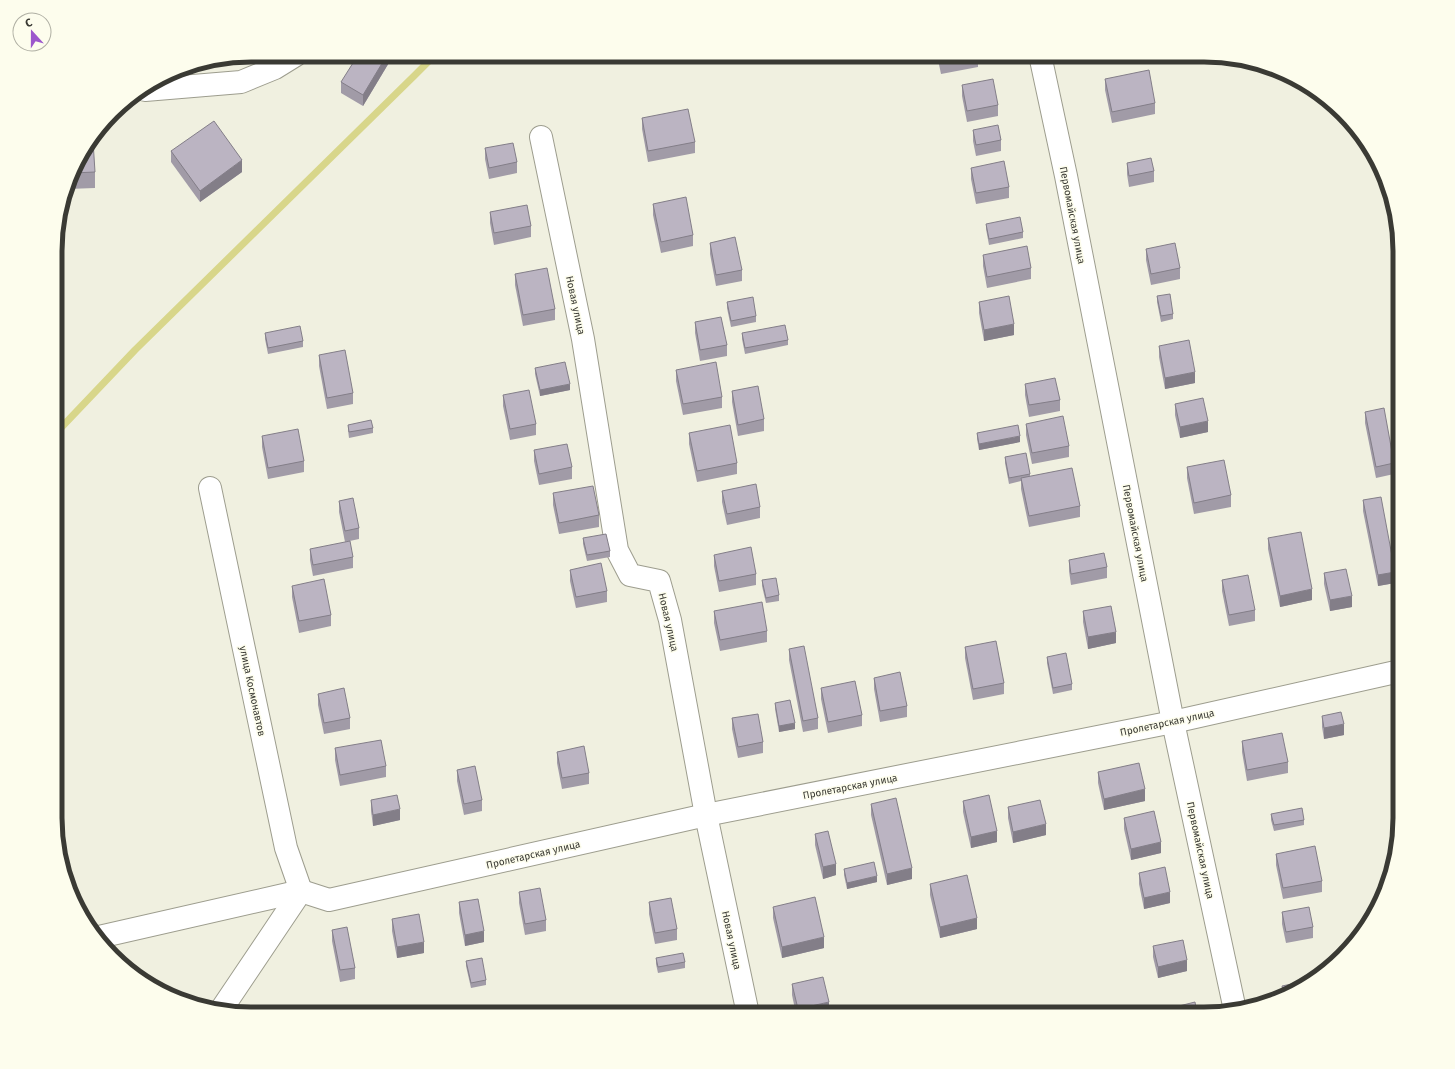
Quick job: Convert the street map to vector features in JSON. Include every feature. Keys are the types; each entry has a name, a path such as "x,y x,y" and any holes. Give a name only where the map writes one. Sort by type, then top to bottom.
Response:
{"street":[{"path":"153,89 242,82 275,68 285,62"},
{"name":"Первомайская улица","path":"1041,62 1173,722 1234,1004"},
{"name":"Новая улица","path":"541,137 584,339 617,550 630,575 659,581 670,620 706,815 747,1007"},
{"name":"улица Космонавтов","path":"210,488 286,848 301,891"},
{"name":"Пролетарская улица","path":"301,891 329,900 706,815 1173,722 1393,673"},
{"path":"103,936 301,891"},
{"path":"225,1005 301,891"}],"building":[{"path":"354,62 383,62 363,95 341,82"},
{"path":"1149,70 1155,103 1112,112 1105,79"},
{"path":"993,79 998,105 967,111 962,85"},
{"path":"688,109 695,142 648,151 642,118"},
{"path":"214,121 242,160 200,191 171,151"},
{"path":"998,125 1001,140 976,145 973,130"},
{"path":"513,143 517,162 489,168 485,148"},
{"path":"93,147 95,172 79,173"},
{"path":"1151,158 1154,171 1129,176 1127,163"},
{"path":"1004,161 1009,187 976,193 971,168"},
{"path":"686,197 693,235 661,242 653,204"},
{"path":"527,205 531,226 494,233 490,212"},
{"path":"1020,217 1023,232 989,239 986,224"},
{"path":"735,237 742,270 716,275 710,243"},
{"path":"1175,243 1180,268 1151,274 1146,249"},
{"path":"1027,246 1031,268 987,277 983,255"},
{"path":"547,268 555,309 523,315 515,274"},
{"path":"1170,294 1173,314 1161,316 1157,296"},
{"path":"1009,296 1014,324 984,330 979,302"},
{"path":"753,297 756,316 731,321 727,302"},
{"path":"721,317 727,345 700,350 695,322"},
{"path":"785,325 788,340 745,348 742,333"},
{"path":"300,326 303,341 268,348 265,333"},
{"path":"1189,340 1195,372 1165,378 1159,346"},
{"path":"345,350 353,393 327,398 319,355"},
{"path":"565,362 570,384 540,390 535,368"},
{"path":"716,362 722,397 683,404 676,370"},
{"path":"1055,378 1060,400 1029,405 1025,384"},
{"path":"758,386 764,419 738,425 732,391"},
{"path":"529,390 536,424 510,429 503,395"},
{"path":"1203,398 1208,421 1180,427 1175,404"},
{"path":"1384,408 1393,463 1376,467 1365,412"},
{"path":"1063,416 1069,446 1032,453 1026,424"},
{"path":"371,420 373,428 349,432 348,425"},
{"path":"730,425 737,463 697,471 689,433"},
{"path":"1018,425 1020,436 979,444 977,433"},
{"path":"298,429 304,461 268,468 262,436"},
{"path":"567,444 572,467 539,474 534,450"},
{"path":"1026,453 1030,474 1009,478 1005,457"},
{"path":"1224,460 1231,495 1194,503 1187,467"},
{"path":"1072,468 1080,506 1029,516 1021,478"},
{"path":"756,484 760,507 727,514 722,491"},
{"path":"593,486 599,515 559,523 553,493"},
{"path":"1381,497 1393,561 1393,572 1378,575 1363,500"},
{"path":"353,498 359,528 345,531 339,501"},
{"path":"1301,532 1312,589 1280,596 1268,538"},
{"path":"606,534 610,551 587,555 583,538"},
{"path":"350,541 353,557 313,565 310,549"},
{"path":"751,547 756,574 719,581 714,555"},
{"path":"1104,553 1107,567 1071,574 1069,560"},
{"path":"601,563 607,591 576,597 570,570"},
{"path":"1346,569 1352,596 1330,600 1324,573"},
{"path":"1248,575 1255,610 1229,615 1222,580"},
{"path":"776,578 779,595 766,598 762,580"},
{"path":"324,579 331,615 299,621 292,586"},
{"path":"762,602 767,631 720,640 714,611"},
{"path":"1111,606 1116,632 1088,637 1083,611"},
{"path":"996,641 1004,683 973,689 965,647"},
{"path":"804,646 818,718 803,721 789,649"},
{"path":"1066,653 1072,684 1053,688 1047,657"},
{"path":"900,672 907,706 880,711 874,678"},
{"path":"855,681 862,715 828,722 821,688"},
{"path":"344,688 350,718 324,723 318,694"},
{"path":"790,700 795,723 779,726 775,703"},
{"path":"1341,712 1344,724 1324,728 1322,716"},
{"path":"758,714 763,742 738,747 732,718"},
{"path":"1282,733 1288,762 1247,770 1242,741"},
{"path":"381,740 386,766 340,775 335,748"},
{"path":"584,746 589,773 562,778 557,752"},
{"path":"1139,763 1145,789 1104,799 1098,772"},
{"path":"475,766 482,800 464,804 457,770"},
{"path":"397,795 400,809 373,815 371,800"},
{"path":"989,795 997,831 971,837 963,801"},
{"path":"896,798 912,868 887,874 871,804"},
{"path":"1040,800 1046,824 1013,832 1008,807"},
{"path":"1302,808 1304,820 1274,825 1271,814"},
{"path":"1154,811 1161,842 1131,849 1124,818"},
{"path":"828,831 836,864 823,867 815,834"},
{"path":"1315,846 1322,881 1283,888 1276,854"},
{"path":"874,862 877,876 847,883 844,869"},
{"path":"1165,867 1170,892 1144,898 1139,873"},
{"path":"967,875 977,918 940,927 930,884"},
{"path":"540,888 546,920 525,924 519,892"},
{"path":"815,897 824,937 782,947 773,907"},
{"path":"671,898 677,929 655,933 649,902"},
{"path":"478,899 484,931 465,935 459,902"},
{"path":"1309,907 1313,927 1286,932 1282,912"},
{"path":"419,914 424,942 397,947 392,919"},
{"path":"347,927 355,968 340,970 332,930"},
{"path":"1183,940 1187,960 1158,967 1153,946"},
{"path":"683,953 685,962 658,967 656,958"},
{"path":"482,958 486,980 471,983 466,961"},
{"path":"823,977 829,1002 807,1007 798,1007 792,984"},
{"path":"1296,983 1283,990 1282,986"},
{"path":"1195,1002 1196,1007 1175,1007"}],"waterway":[{"path":"62,427 135,350 428,62"}]}
